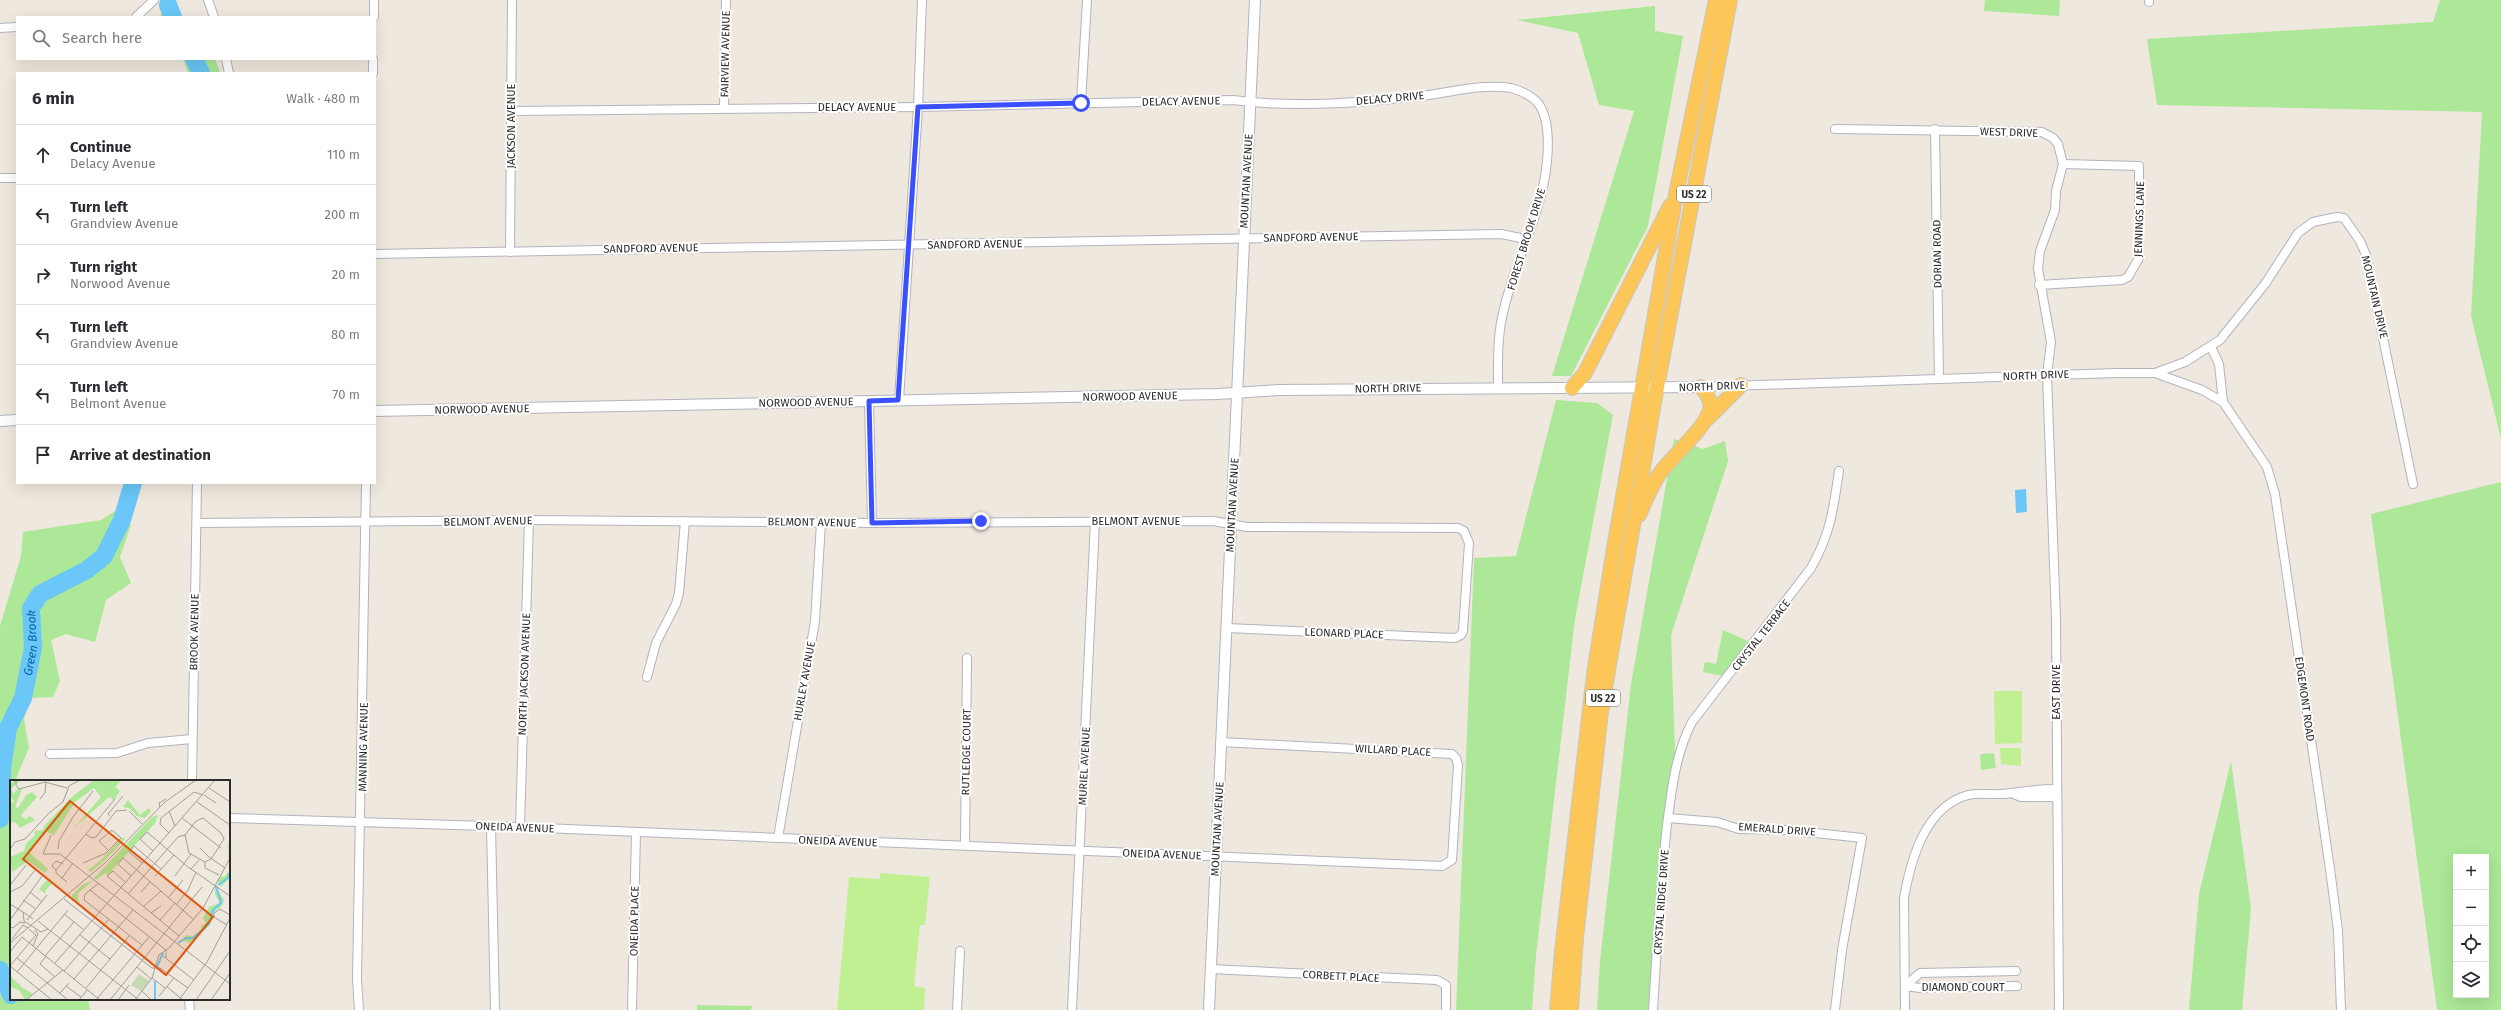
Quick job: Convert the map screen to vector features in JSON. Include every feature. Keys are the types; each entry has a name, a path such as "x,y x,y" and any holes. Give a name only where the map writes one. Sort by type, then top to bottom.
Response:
{"highway":[{"name":"US 22","path":"1557,1010 1562,951 1594,674 1676,194 1716,0"},
{"name":"US 22","path":"1571,1010 1576,938 1601,712 1630,536 1730,0"},
{"path":"1572,388 1585,374 1676,194"},
{"path":"1630,536 1658,475 1705,420 1741,385"},
{"path":"1701,387 1708,395 1710,404 1710,409 1705,420"}],"street":[{"path":"137,16 154,0"},
{"path":"208,0 214,16"},
{"path":"374,0 374,16"},
{"name":"JACKSON AVENUE","path":"510,252 512,0"},
{"name":"FAIRVIEW AVENUE","path":"724,108 726,0"},
{"path":"898,400 918,107 922,0"},
{"path":"1081,103 1087,0"},
{"name":"MOUNTAIN AVENUE","path":"1209,1010 1255,0"},
{"path":"0,28 16,27"},
{"path":"226,60 230,72"},
{"path":"373,60 373,72"},
{"name":"DELACY DRIVE","path":"1250,102 1266,105 1361,102 1490,88 1512,88 1528,95"},
{"name":"FOREST BROOK DRIVE","path":"1498,387 1500,327 1544,182 1548,142 1545,119 1540,106 1528,95"},
{"name":"DELACY AVENUE","path":"511,111 918,107 1233,100 1250,102"},
{"name":"WEST DRIVE","path":"1835,129 1935,129 2042,132 2053,138 2058,144 2063,164 2056,191 2055,210 2040,251 2039,285 2051,342 2046,375"},
{"name":"DORIAN ROAD","path":"1935,129 1939,378"},
{"name":"JENNINGS LANE","path":"2039,285 2122,280 2128,277 2139,258 2141,183 2139,166 2063,164"},
{"path":"0,178 16,178"},
{"name":"MOUNTAIN DRIVE","path":"2185,362 2220,340 2244,312 2298,233 2313,222 2337,217 2344,218 2360,241 2374,287 2413,484"},
{"name":"SANDFORD AVENUE","path":"376,254 1500,234 1526,239"},
{"path":"2211,347 2219,364 2222,402"},
{"name":"NORTH DRIVE","path":"1237,392 1498,387 1657,388 1939,378 2155,374 2185,362"},
{"name":"EDGEMONT ROAD","path":"2155,374 2202,390 2222,402 2267,467 2275,494 2332,884 2339,946 2341,1010"},
{"name":"EAST DRIVE","path":"2046,375 2056,620 2056,793 2059,1010"},
{"name":"NORWOOD AVENUE","path":"376,411 1210,394 1237,392"},
{"path":"869,401 872,523"},
{"path":"0,421 16,420"},
{"name":"CRYSTAL TERRACE","path":"1671,794 1674,772 1683,739 1692,722 1789,599 1824,544 1831,525 1839,471"},
{"name":"BROOK AVENUE","path":"192,780 197,484"},
{"name":"MANNING AVENUE","path":"359,1010 357,979 362,822 366,484"},
{"name":"BELMONT AVENUE","path":"197,523 365,523 528,520 821,523 1213,521 1247,527 1458,528 1464,531 1469,543 1463,631 1461,635"},
{"name":"NORTH JACKSON AVENUE","path":"520,827 528,520"},
{"path":"647,677 656,643 676,604 679,593 685,521"},
{"name":"MURIEL AVENUE","path":"1072,1010 1095,521"},
{"name":"HURLEY AVENUE","path":"778,838 815,620 821,523"},
{"name":"LEONARD PLACE","path":"1227,628 1455,638 1461,635"},
{"name":"RUTLEDGE COURT","path":"965,845 967,658"},
{"path":"50,754 117,753 148,743 192,739"},
{"name":"WILLARD PLACE","path":"1221,742 1452,754 1456,758 1458,765 1453,853 1452,860 1447,864"},
{"path":"1905,1010 1904,898 1907,880 1929,823 1941,809 1952,802 1968,796 2011,793 2021,797 2056,793"},
{"name":"CRYSTAL RIDGE DRIVE","path":"1653,1010 1661,882 1671,794"},
{"name":"ONEIDA AVENUE","path":"230,818 314,819 520,827 1442,866 1447,864"},
{"name":"EMERALD DRIVE","path":"1668,818 1717,822 1739,829 1788,830 1862,838 1842,950 1835,1010"},
{"path":"491,826 494,1010"},
{"name":"ONEIDA PLACE","path":"632,1010 636,832"},
{"path":"957,1010 960,951"},
{"name":"CORBETT PLACE","path":"1210,969 1437,980 1446,985 1446,1010"},
{"name":"DIAMOND COURT","path":"1905,986 1920,973 2016,971"},
{"name":"DIAMOND COURT","path":"1905,986 1920,988 2017,986"},
{"path":"189,1000 190,1010"}],"green space":[{"path":"174,0 176,0 182,16 161,16 160,14"},
{"path":"1985,0 2060,0 2059,16 1984,11"},
{"path":"2440,0 2501,0 2501,439 2471,316 2482,112 2157,105 2147,39 2433,22"},
{"path":"1655,6 1655,31 1683,36 1648,226 1571,376 1552,376 1634,111 1599,105 1578,33 1517,20"},
{"path":"183,60 215,60 220,72 188,72"},
{"path":"1556,400 1597,403 1613,415 1575,619 1536,955 1532,1010 1456,1010 1474,558 1516,556"},
{"path":"1674,439 1703,449 1725,441 1728,461 1671,635 1675,752 1648,1010 1597,1010 1600,961 1631,684"},
{"path":"2501,482 2501,1010 2437,1010 2371,514"},
{"path":"117,510 131,525 120,557 131,583 106,600 95,642 66,634 51,640 60,681 53,697 31,698 24,719 29,748 15,780 10,780 9,795 10,1000 88,1000 90,1010 0,1010 0,626 21,556 23,532 101,520"},
{"path":"1723,630 1748,641 1723,676 1703,672 1705,662 1716,664"},
{"path":"1994,691 2022,691 2022,743 1995,744"},
{"path":"2000,748 2021,748 2021,766 2001,764"},
{"path":"1994,753 1996,768 1981,770 1980,754"},
{"path":"2231,761 2251,909 2242,1010 2189,1010 2199,894"},
{"path":"880,873 930,877 925,925 920,925 914,986 925,988 924,1010 837,1010 849,877 880,879"},
{"path":"697,1005 752,1006 751,1010 697,1010"}],"water":[{"path":"2026,489 2027,512 2016,513 2015,490"}],"waterway":[{"name":"Green Brook","path":"168,5 173,16"},
{"name":"Green Brook","path":"194,60 200,72"},
{"name":"Green Brook","path":"0,819 2,769 8,728 23,698 33,648 31,608 40,594 87,570 104,556 122,520 133,484"},
{"name":"Green Brook","path":"0,970 10,993"}],"route":[{"path":"981,521 872,523 869,401 898,400 918,107 1081,103"}]}
